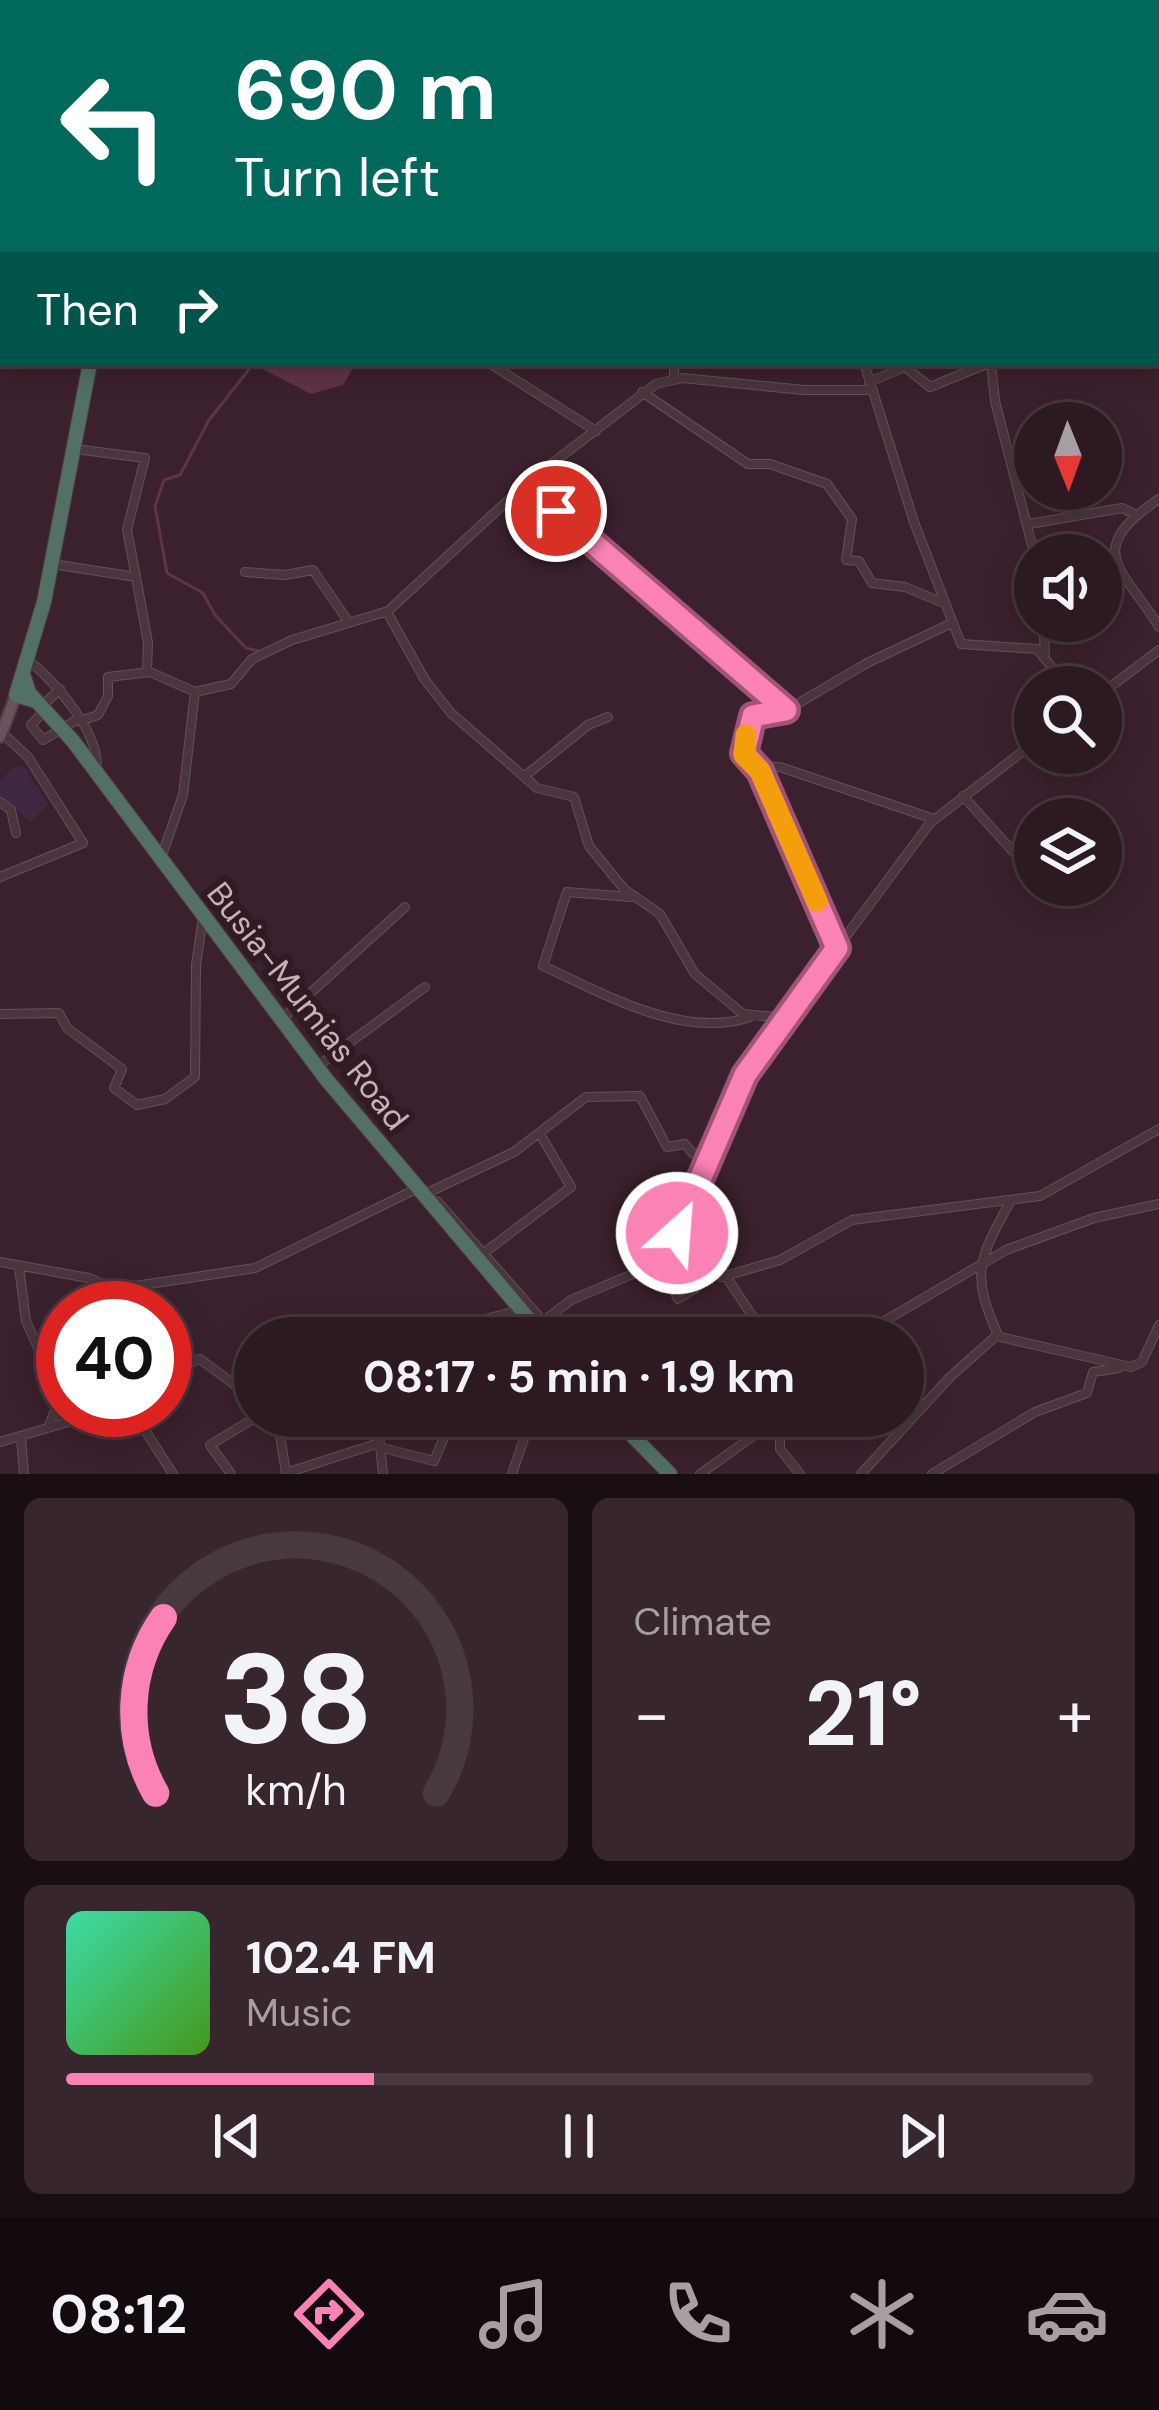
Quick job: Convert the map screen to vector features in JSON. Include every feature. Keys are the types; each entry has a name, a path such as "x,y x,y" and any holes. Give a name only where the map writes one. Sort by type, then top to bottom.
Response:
{"highway":[{"path":"30,696 29,661 89,366"},
{"name":"Busia-Mumias Road","path":"30,696 63,728 316,1067 529,1317"},
{"path":"634,1437 670,1474"}],"main road":[{"path":"1,735 30,696"}],"street":[{"path":"494,366 596,430"},
{"path":"674,366 674,379"},
{"path":"866,366 917,531 937,571 943,603 966,648 1029,647 1052,666"},
{"path":"60,688 30,696 31,723 37,735 48,739 79,720 98,715 108,696 109,677 147,672 195,692 231,684 258,655 387,612 524,485 642,392 674,379 870,386 905,367 922,385 933,387 983,366"},
{"path":"990,366 995,401 1031,534"},
{"path":"642,392 748,464 770,464 826,484 852,519 846,560 859,561 872,583 904,586 943,603"},
{"path":"73,449 145,458 127,530 148,643 147,672"},
{"path":"524,485 786,710"},
{"path":"1122,537 1136,515 1159,499"},
{"path":"1029,524 1122,508 1136,515"},
{"path":"52,564 136,577"},
{"path":"245,572 285,575 313,570 347,622"},
{"path":"1122,579 1159,627"},
{"path":"387,612 440,702 540,790 574,797 587,843 634,897 660,914 700,979 752,1016"},
{"path":"837,948 757,766 744,753 752,717 786,710 867,663 952,623"},
{"path":"1044,642 1044,655"},
{"path":"1122,678 1159,650"},
{"path":"29,661 60,688 98,760 96,772"},
{"path":"161,858 183,795 195,692"},
{"path":"525,776 588,725 608,717"},
{"path":"0,877 83,844 28,757 1,735"},
{"path":"554,1317 572,1300 640,1271 677,1233 745,1075 785,1018 934,819 1014,758"},
{"path":"757,766 780,766 804,779 934,819"},
{"path":"963,796 1014,853"},
{"path":"0,802 12,814 16,833"},
{"path":"634,897 566,892 543,966 638,1008 704,1023 752,1016 785,1018"},
{"path":"280,1020 405,907"},
{"path":"0,1014 59,1013 64,1026 121,1069 114,1088 120,1095 140,1105 166,1099 195,1076 196,965 204,916"},
{"path":"316,1067 424,987"},
{"path":"0,1262 89,1278 115,1289 255,1268 511,1154 586,1097 636,1094 667,1147 685,1144 693,1154 715,1150"},
{"path":"722,1277 776,1261 858,1219 1045,1194 1159,1129"},
{"path":"484,1253 572,1186 540,1133"},
{"path":"424,1192 484,1253 532,1317"},
{"path":"998,1335 981,1291 979,1266 1010,1202"},
{"path":"892,1317 979,1266 1055,1230 1159,1204"},
{"path":"677,1233 693,1253 708,1251 752,1317"},
{"path":"653,1263 674,1275 670,1282 678,1299 696,1288"},
{"path":"19,1267 26,1319 36,1342"},
{"path":"494,1317 521,1310"},
{"path":"932,1474 1035,1412 1088,1392 1093,1372 1142,1361 1159,1325"},
{"path":"998,1335 1125,1366"},
{"path":"861,1474 950,1377 998,1335"},
{"path":"192,1362 200,1359 234,1384"},
{"path":"232,1474 209,1446 234,1431"},
{"path":"0,1442 36,1432"},
{"path":"150,1437 173,1474"},
{"path":"280,1437 286,1473 379,1445 434,1461 444,1437"},
{"path":"378,1437 383,1474"},
{"path":"512,1474 525,1437"},
{"path":"700,1474 752,1437"},
{"path":"780,1437 780,1449 800,1474"},
{"path":"21,1438 24,1474"}],"shaded area":[{"path":"257,366 354,366 343,385 311,394"},
{"path":"23,766 48,804 31,822 0,796 0,782 12,767"}],"waterway":[{"path":"252,366 209,420 180,475 164,480 155,506 167,573 203,593 215,615 246,648 258,651"}],"slow traffic":[{"path":"746,735 744,755 760,771 817,901"}],"route":[{"path":"556,511 786,710 753,716 744,753 760,771 837,948 745,1075 677,1233"}]}
